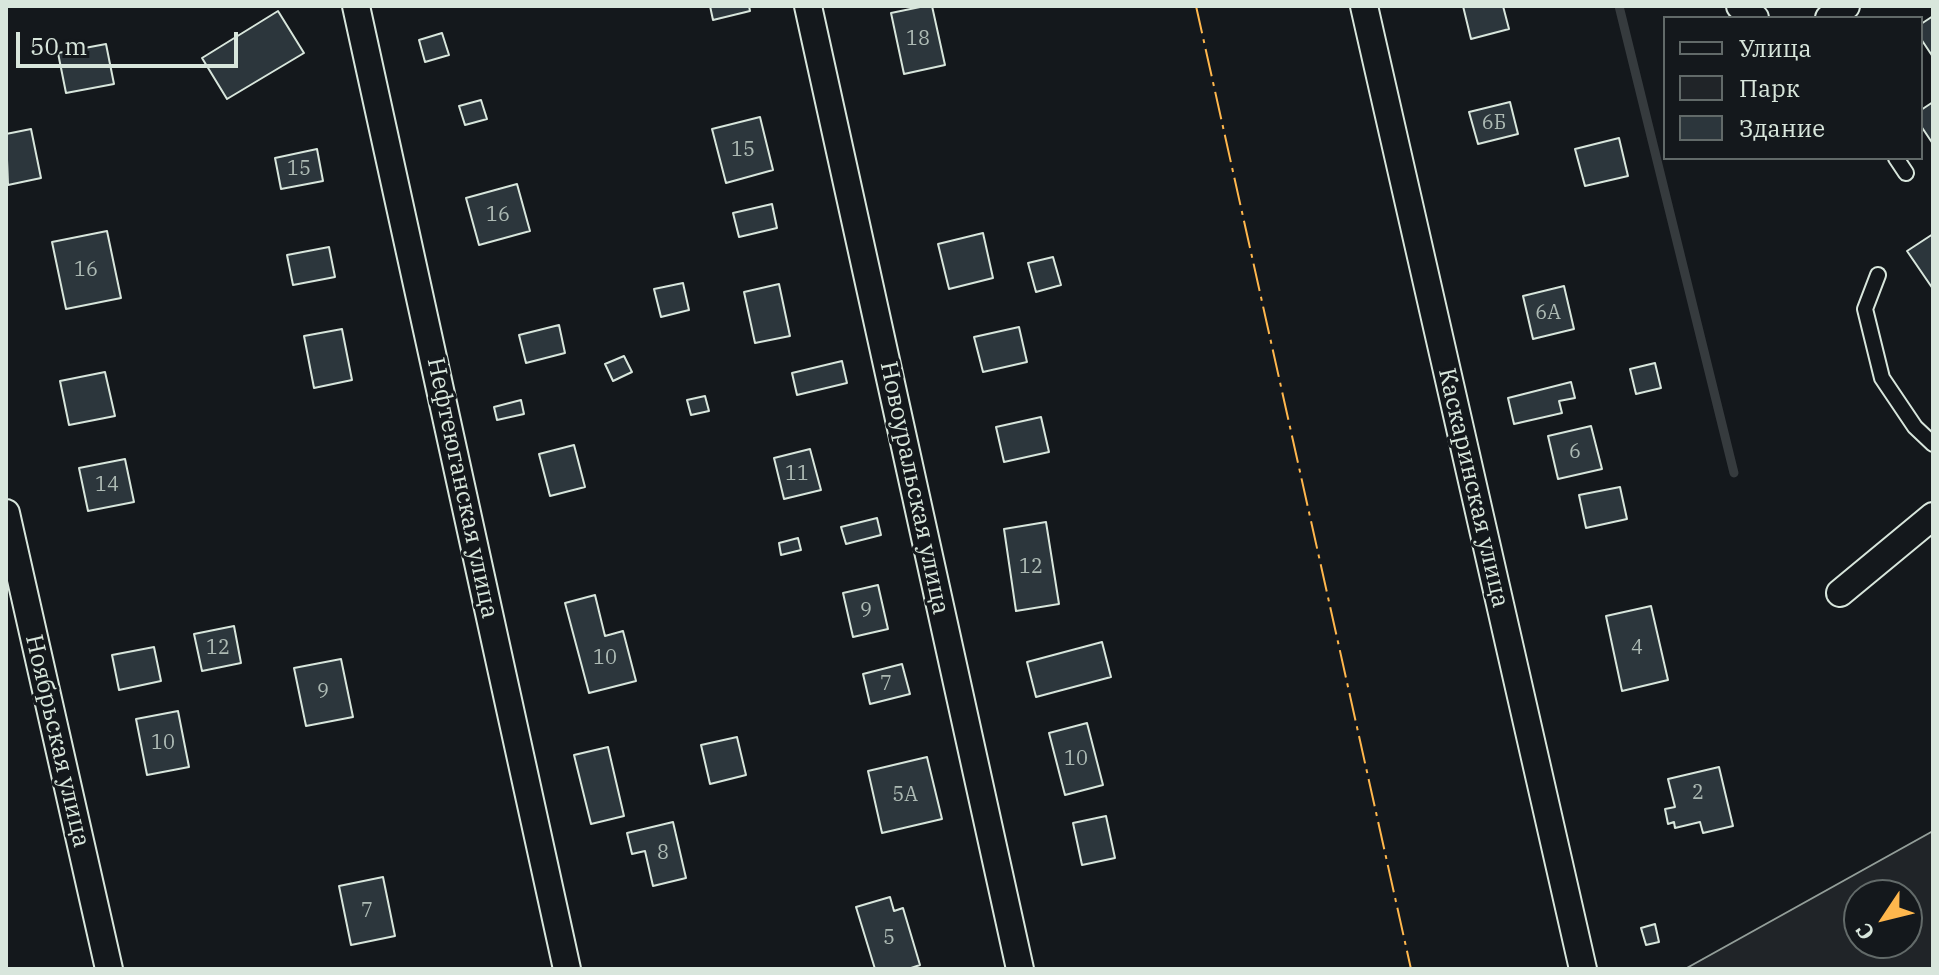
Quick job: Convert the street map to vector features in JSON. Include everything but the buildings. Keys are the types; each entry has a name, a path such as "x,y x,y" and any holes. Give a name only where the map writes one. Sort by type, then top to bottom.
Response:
{"street":[{"name":"Нефтеюганская улица","path":"356,6 567,969"},
{"name":"Новоуральская улица","path":"808,6 1020,969"},
{"name":"Каскаринская улица","path":"1364,6 1583,969"},
{"name":"Ноябрьская улица","path":"6,513 109,969"},
{"path":"1840,593 1933,516"}],"lane":[{"path":"1897,160 1906,173"},
{"path":"1878,275 1865,309 1882,378 1915,427 1933,444"}],"green space":[{"path":"1933,831 1933,969 1685,969 1843,881 1843,959 1923,959 1923,879 1847,879"}],"waterway":[{"path":"1619,6 1734,473"}],"power":[{"path":"1196,6 1411,969"}]}
